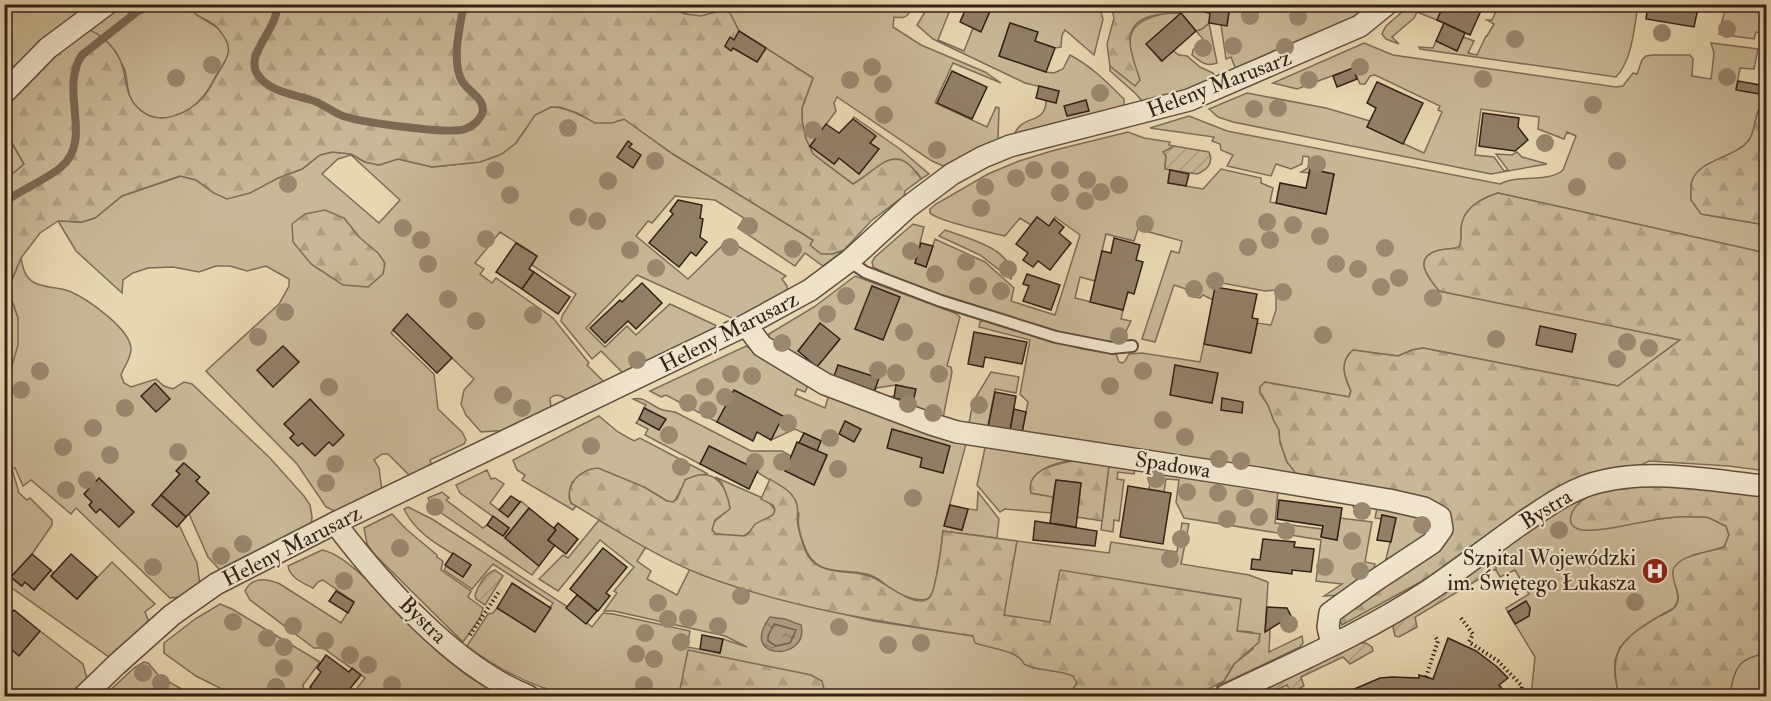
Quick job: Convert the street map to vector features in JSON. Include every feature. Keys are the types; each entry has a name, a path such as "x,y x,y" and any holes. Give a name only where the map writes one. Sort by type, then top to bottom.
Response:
{"street":[{"path":"7,86 48,48 107,4"},
{"name":"Heleny Marusarz","path":"84,696 172,615 216,584 335,523 746,325 810,290 849,261 908,207 952,174 1010,146 1189,100 1360,26 1387,4"},
{"name":"Spadowa","path":"746,325 762,346 825,384 910,417 957,432 1389,500 1424,508 1440,517 1442,529 1432,543 1330,613 1328,627 1332,644"},
{"name":"Bystra","path":"1225,696 1373,625 1431,589 1550,504 1578,489 1601,481 1661,476 1767,486"},
{"name":"Bystra","path":"335,523 374,572 415,614 458,652 510,689 528,696"}],"lane":[{"path":"849,261 865,272 941,301 1056,337 1113,348 1132,345"}],"path":[{"path":"458,652 500,590"},
{"path":"1461,618 1473,634 1469,642 1497,661 1522,686 1521,696"},
{"path":"1426,677 1438,641 1434,635"}],"green space":[{"path":"188,4 660,4 685,14 701,16 724,10 730,13 739,31 734,40 730,38 725,47 731,50 733,48 757,62 766,48 813,78 802,108 802,121 806,139 813,154 853,184 880,165 896,159 912,167 921,179 905,191 904,196 871,221 844,250 832,254 821,254 810,245 813,240 673,154 624,119 612,123 595,123 560,107 551,107 535,115 516,143 502,154 480,162 432,167 398,159 379,165 365,162 351,154 332,152 320,155 302,169 278,178 250,193 227,199 196,180 180,176 122,196 95,218 82,222 58,221 40,233 21,258 11,282 12,301 18,318 18,345 9,376 5,381 4,181 24,164 5,130 5,103 83,28 103,38 118,55 133,103 145,114 163,118 182,113 207,93 226,60 229,50 226,40 217,27 195,14"},
{"path":"1365,4 1367,8 1345,22 1236,70 1231,57 1226,59 1221,25 1227,25 1230,5"},
{"path":"4,5 93,5 19,66 10,66 5,57"},
{"path":"118,5 188,5 196,15 214,25 224,35 229,45 227,58 207,92 191,108 183,113 164,118 146,114 133,103 123,66 83,28"},
{"path":"660,5 901,5 910,11 903,17 894,17 893,27 921,45 985,72 1001,83 953,63 935,103 987,127 996,107 999,108 998,140 943,166 932,161 837,97 834,103 836,111 810,146 834,164 839,158 859,174 879,149 870,143 875,136 853,119 854,117 900,149 929,174 921,179 917,172 872,173 853,184 813,154 806,139 802,108 813,78 739,31 730,14 697,16"},
{"path":"929,5 952,5 938,40 964,51 973,28 981,31 993,5 1099,5 1103,19 1094,55 1065,30 1061,47 1055,48 1035,41 1037,32 1010,23 999,56 1054,73 1063,69 1070,55 1092,69 1111,86 1124,99 1124,107 1015,133 1023,123 1042,113 1046,100 1056,103 1059,91 1025,83 933,39 917,25"},
{"path":"1111,5 1205,5 1204,12 1210,13 1209,23 1196,31 1181,13 1174,13 1150,16 1136,24 1130,38 1140,80 1135,86 1110,66 1107,44 1114,18"},
{"path":"1410,5 1444,5 1437,20 1417,12 1414,18 1392,37 1399,44 1386,39 1382,34 1386,26"},
{"path":"1499,5 1638,5 1634,33 1622,70 1616,77 1420,49 1419,47 1433,48 1436,41 1457,50 1463,37 1474,41 1468,53 1477,55 1494,24 1487,20 1492,20"},
{"path":"1726,5 1766,5 1766,34 1756,32 1754,39 1719,34"},
{"path":"1168,13 1181,13 1147,44 1161,61 1173,51 1187,56 1200,67 1213,73 1216,78 1170,97 1142,101 1110,71 1110,66 1135,85 1130,37 1141,22"},
{"path":"1209,23 1217,63 1207,64 1192,55 1193,50 1203,39 1196,31"},
{"path":"1364,43 1393,55 1616,87 1623,86 1633,73 1637,74 1646,56 1690,55 1693,59 1692,76 1711,79 1714,53 1711,43 1758,49 1754,69 1740,68 1736,89 1766,95 1766,104 1759,110 1749,140 1743,146 1710,163 1696,174 1691,183 1691,200 1702,214 1766,225 1766,253 1498,193 1485,198 1465,215 1462,221 1459,247 1440,250 1426,257 1424,268 1439,291 1681,339 1618,386 1423,348 1398,356 1353,350 1344,364 1351,391 1349,397 1265,382 1260,387 1260,393 1279,430 1280,442 1287,462 1305,482 941,422 883,401 884,398 894,396 894,398 913,402 915,389 896,385 876,388 872,397 829,381 770,347 769,334 814,307 855,276 955,313 960,317 947,366 951,367 952,372 943,418 969,423 973,402 991,372 1019,377 1016,393 995,389 988,426 1022,433 1028,402 1020,394 1030,340 979,327 980,322 984,320 1082,349 1116,354 1119,362 1122,363 1129,354 1142,353 1200,362 1204,344 1251,353 1257,323 1271,325 1276,310 1276,290 1265,291 1217,282 1213,300 1203,295 1200,298 1189,296 1186,289 1174,285 1155,342 1142,339 1171,251 1179,253 1182,241 1138,229 1134,241 1106,234 1095,281 1080,277 1075,298 1123,310 1121,319 1131,321 1121,341 1106,341 1075,337 1044,328 919,287 873,267 872,262 875,257 913,224 924,227 915,263 926,267 935,239 985,262 1014,288 1011,301 1055,315 1080,235 1055,217 1049,226 1037,217 1031,225 1020,218 1005,236 954,223 930,213 930,209 936,204 988,174 1055,150 1128,132 1144,138 1170,142 1169,145 1174,146 1164,152 1165,168 1170,170 1168,183 1203,189 1221,169 1261,178 1261,183 1273,188 1270,202 1326,214 1334,174 1310,169 1309,173 1301,172 1308,168 1309,157 1303,156 1302,164 1291,169 1276,164 1271,176 1227,166 1233,155 1221,150 1220,144 1212,141 1214,137 1150,128 1189,116 1227,131 1500,184 1516,179 1542,178 1563,170 1576,136 1567,132 1564,139 1538,129 1539,117 1481,109 1475,155 1494,157 1504,171 1508,170 1496,154 1512,155 1517,152 1522,157 1547,164 1491,174 1233,122 1218,117 1209,109 1247,93 1326,108 1370,121 1367,127 1424,153 1442,112 1438,110 1440,106 1375,75 1370,76 1365,84 1360,84 1353,68 1297,89 1273,83"},
{"path":"1766,104 1766,225 1701,214 1691,200 1691,183 1696,174 1710,163 1736,151 1749,140 1757,114"},
{"path":"551,107 562,108 594,121 612,122 624,119 673,154 832,254 844,250 823,266 805,253 795,266 738,228 744,218 715,200 675,196 652,223 648,221 636,236 688,279 728,240 786,276 782,279 787,286 787,292 736,320 637,275 586,328 605,347 627,326 636,335 670,304 717,326 715,331 625,375 601,351 592,359 561,321 576,294 532,265 537,256 500,232 475,263 484,269 480,274 492,283 496,278 553,318 589,363 587,365 605,383 569,401 555,395 550,398 551,409 510,430 481,432 466,415 461,404 464,390 474,379 407,315 391,333 434,374 438,409 462,432 466,440 464,444 430,460 432,467 411,477 388,454 382,454 374,460 379,468 382,491 337,512 326,507 297,464 206,371 279,304 289,286 289,279 266,266 247,271 230,266 216,266 199,272 173,267 148,268 133,273 123,280 122,293 76,251 58,221 82,222 95,218 122,196 181,176 196,180 214,193 278,178 302,169 320,155 332,152 351,154 365,162 379,165 398,159 432,167 480,162 501,154 516,143 535,115","holes":["351,155 400,200 379,223 322,174 338,159","344,218 359,237 311,264"]},
{"path":"4,130 24,164 5,181 4,181"},
{"path":"1174,146 1209,152 1211,160 1209,166 1197,174 1165,169 1166,156 1163,152"},
{"path":"1498,193 1766,253 1766,471 1729,466 1649,461 1631,470 1593,474 1551,491 1522,509 1426,579 1342,625 1339,619 1448,524 1301,480 1287,462 1280,442 1279,430 1260,393 1260,387 1265,382 1349,397 1351,391 1344,364 1353,350 1398,356 1423,348 1618,386 1680,340 1439,291 1424,268 1426,257 1440,250 1459,247 1462,221 1465,215 1479,201"},
{"path":"325,210 344,218 385,263 383,274 368,287 343,285 311,264 293,242 292,224 305,214"},
{"path":"945,230 990,247 999,253 1015,266 1011,279 980,255 939,236"},
{"path":"21,258 23,268 30,280 77,295 96,307 124,332 129,341 131,353 121,375 124,383 131,387 156,379 164,386 173,389 184,382 192,384 269,457 310,505 311,526 220,570 208,557 189,514 208,492 196,481 199,477 183,463 177,471 180,474 152,505 177,527 179,525 197,563 200,585 181,597 170,598 76,508 71,514 31,480 23,486 15,468 12,469 19,493 27,500 30,498 52,520 52,525 32,554 11,578 21,586 25,582 34,590 51,570 54,573 51,577 77,599 112,562 155,604 145,612 149,622 109,657 5,583 5,381 9,376 18,318 12,301 11,282"},
{"path":"746,346 810,381 805,392 797,389 795,395 825,408 830,391 966,444 944,526 962,530 968,509 977,510 978,492 999,519 997,538 943,531 932,593 927,599 918,600 893,591 871,575 838,571 818,565 810,557 804,545 799,529 799,514 783,488 757,472 758,470 709,446 700,464 645,435 648,429 636,423 639,419 659,430 665,419 644,408 646,405 633,399 647,401 660,409 675,412 751,451 782,451 791,456 785,471 814,485 827,456 817,451 821,441 795,429 771,440 783,416 734,391 717,422 666,395 661,397 650,391"},
{"path":"599,416 618,432 634,441 640,438 708,474 695,477 686,483 673,502 667,501 644,487 572,482 569,498 576,506 573,510 522,480 525,475 517,470 513,460"},
{"path":"994,444 1135,469 1134,474 1118,472 1117,479 1124,480 1119,521 1114,520 1113,532 1101,530 1109,465 1079,460 1052,465 1038,473 1031,485 1031,493 1053,497 1051,513 1005,509 1000,512 977,485 985,448"},
{"path":"1077,460 1109,465 1102,521 1077,517 1081,483 1056,480 1053,497 1031,493 1033,478 1038,473 1053,466"},
{"path":"598,468 673,502 677,499 685,480 695,476 710,476 721,484 730,509 715,520 712,530 716,534 744,536 755,524 773,515 775,510 773,505 761,499 770,479 787,490 795,499 802,541 808,556 814,563 830,570 864,574 908,598 923,601 932,594 943,531 1017,541 1004,615 1050,622 1060,570 1241,599 1237,631 1260,634 1259,642 1234,664 1224,681 1195,696 1068,696 1077,683 1073,676 1030,667 1016,656 975,643 973,636 836,613 802,605 735,587 668,560 571,503 569,496 572,484 586,471"},
{"path":"487,470 491,479 495,478 504,484 490,503 508,517 521,501 529,508 505,538 539,566 532,575 431,506 428,498 442,492 449,498 446,500 483,528 487,525 504,536 509,528 460,493 456,485"},
{"path":"1152,471 1411,509 1436,527 1384,567 1396,518 1382,515 1381,519 1375,518 1377,508 1368,507 1366,518 1358,516 1352,504 1278,491 1275,523 1322,529 1321,537 1337,540 1340,518 1372,522 1365,562 1375,564 1373,572 1340,595 1324,596 1342,584 1316,581 1321,540 1184,518 1176,502 1179,480 1166,479 1164,492 1149,489"},
{"path":"715,477 767,500 775,510 773,515 744,536 716,534 712,526 730,508 722,483"},
{"path":"1649,484 1766,495 1766,654 1749,658 1739,666 1735,672 1730,696 1619,696 1615,669 1619,650 1625,641 1643,626 1675,607 1678,594 1673,576 1675,566 1680,561 1694,555 1724,547 1729,535 1726,526 1703,517 1667,518 1595,530 1583,530 1571,523 1573,510 1595,493"},
{"path":"1595,493 1641,521 1683,516 1708,517 1726,526 1729,535 1724,547 1693,555 1677,590 1678,600 1674,608 1620,647 1615,661 1619,696 1531,696 1535,657 1515,624 1529,616 1530,608 1526,602 1508,612 1506,608 1529,594 1515,570 1500,577 1489,558 1569,503"},
{"path":"408,507 432,519 568,607 592,627 603,613 613,614 690,631 687,647 720,653 723,639 747,647 725,636 614,611 604,611 617,593 614,591 634,567 600,540 558,591 539,579 563,555 568,558 599,520 646,547 637,561 651,571 647,579 677,595 690,569 766,595 873,621 973,636 987,646 1019,656 1033,668 1063,672 1073,676 1077,683 1068,696 575,696 560,693 518,677 467,646 488,614 493,613 497,608 535,632 553,603 493,564 472,589 444,570 446,566 463,577 471,565 443,548 417,528 404,509"},
{"path":"392,514 443,561 441,570 471,591 468,597 483,608 480,618 463,642 375,555 367,544 364,528"},
{"path":"1182,523 1189,524 1181,564 1249,575 1268,582 1265,631 1270,629 1269,652 1302,636 1303,643 1300,647 1216,687 1224,681 1234,664 1253,649 1252,632 1236,631 1241,599 1060,571 1050,623 1003,615 1017,541 1109,553 1111,542 1177,552"},
{"path":"322,550 334,554 359,573 447,660 468,676 502,696 351,696 365,678 323,648 314,648 250,600 245,591 256,581 275,582 341,623 354,602 323,580 313,588 294,577 289,570 288,566"},
{"path":"1489,558 1496,569 1415,617 1417,627 1399,637 1395,636 1393,627 1397,620"},
{"path":"495,570 503,576 485,605 476,599 475,595 485,577"},
{"path":"220,604 320,662 303,685 304,691 312,696 226,696 228,692 196,676 164,653 164,643 195,619"},
{"path":"40,631 83,664 87,679 68,696 5,696 4,643"},
{"path":"1358,643 1366,643 1372,647 1373,651 1350,664 1343,657 1301,677 1304,686 1295,691 1290,691 1287,685 1263,696 1250,696"},
{"path":"688,650 811,675 822,681 823,696 681,696 679,694"},
{"path":"1766,654 1766,696 1730,696 1735,672 1739,666 1749,658"},
{"path":"144,662 148,663 160,677 194,696 104,696 134,668"}],"water":[{"path":"770,617 785,619 801,625 801,637 795,646 786,650 768,649 762,642 762,631"}],"building":[{"path":"968,4 993,4 981,32 960,22"},
{"path":"1205,4 1230,4 1227,26 1209,23 1210,13 1204,12"},
{"path":"1444,4 1484,4 1470,35 1437,20"},
{"path":"1648,4 1699,4 1694,27 1646,19"},
{"path":"1181,13 1196,31 1162,61 1146,44"},
{"path":"1010,23 1038,32 1035,41 1055,48 1046,72 999,56"},
{"path":"1444,23 1465,33 1457,51 1436,41"},
{"path":"739,31 766,48 757,62 725,46 730,37 734,40"},
{"path":"1353,68 1357,79 1337,87 1333,76"},
{"path":"952,71 987,87 972,119 937,103"},
{"path":"1738,81 1766,86 1766,95 1736,90"},
{"path":"1377,82 1423,103 1403,144 1367,127 1376,108 1367,103"},
{"path":"1039,86 1059,91 1056,103 1036,98"},
{"path":"1086,100 1089,111 1067,116 1064,106"},
{"path":"1483,113 1519,118 1518,127 1528,140 1515,151 1479,146"},
{"path":"853,119 876,136 870,143 879,149 859,174 839,158 834,164 810,146 826,124 839,133"},
{"path":"628,141 632,144 629,147 641,155 633,168 617,157"},
{"path":"1310,169 1334,174 1326,214 1276,203 1280,183 1306,188"},
{"path":"1170,170 1189,174 1186,186 1168,183"},
{"path":"678,200 702,205 700,218 703,219 700,237 707,242 696,256 691,252 679,267 649,243 673,214 670,211"},
{"path":"1037,217 1049,226 1054,219 1064,227 1059,233 1071,243 1050,270 1038,261 1033,267 1023,260 1028,253 1016,244"},
{"path":"1114,238 1140,245 1136,260 1143,262 1134,294 1128,292 1123,310 1090,302 1102,251 1111,253"},
{"path":"516,243 537,256 529,269 534,272 522,289 496,272"},
{"path":"921,243 933,246 926,267 915,263"},
{"path":"534,272 570,297 558,314 522,289"},
{"path":"1027,274 1060,285 1051,310 1023,301 1029,286 1023,284"},
{"path":"642,283 662,303 636,329 628,321 605,343 590,328"},
{"path":"872,286 900,297 883,340 855,329"},
{"path":"1215,287 1257,294 1252,318 1258,319 1251,353 1204,344"},
{"path":"407,314 452,358 437,373 393,330"},
{"path":"820,323 840,339 817,367 798,351"},
{"path":"1540,326 1576,334 1572,352 1536,345"},
{"path":"974,332 1027,342 1022,364 985,357 983,367 968,364"},
{"path":"283,346 299,362 273,387 257,370"},
{"path":"838,365 879,378 874,392 833,379"},
{"path":"1175,365 1218,373 1212,403 1170,395"},
{"path":"155,383 170,399 156,412 141,396"},
{"path":"896,385 916,389 913,402 894,398"},
{"path":"734,390 783,416 771,440 757,432 753,441 717,422"},
{"path":"995,392 1016,396 1010,431 988,427"},
{"path":"1222,398 1243,402 1242,413 1221,410"},
{"path":"310,399 344,435 333,446 329,442 315,456 302,443 298,446 290,438 294,434 284,424"},
{"path":"644,408 666,419 659,430 639,419"},
{"path":"1014,409 1026,412 1022,433 1010,431"},
{"path":"845,421 861,429 854,442 839,434"},
{"path":"892,429 950,446 943,473 920,467 922,458 887,448"},
{"path":"804,433 821,441 817,451 799,443"},
{"path":"797,442 827,455 814,485 785,471"},
{"path":"709,446 758,470 749,489 700,464"},
{"path":"184,463 200,477 196,481 209,493 186,517 161,495 180,474 176,471"},
{"path":"99,478 134,512 119,527 100,509 96,513 89,505 92,502 84,494"},
{"path":"1056,480 1081,483 1076,527 1050,523"},
{"path":"1128,486 1171,493 1163,544 1120,537"},
{"path":"161,495 186,517 177,527 152,505"},
{"path":"511,496 520,502 508,517 499,510"},
{"path":"1279,500 1342,508 1337,540 1321,537 1323,526 1277,519"},
{"path":"950,505 968,509 962,530 944,526"},
{"path":"529,508 556,530 548,540 555,545 539,566 505,538"},
{"path":"1382,515 1396,518 1391,542 1377,540"},
{"path":"493,516 509,528 503,536 487,525"},
{"path":"1035,521 1097,531 1095,546 1033,540"},
{"path":"558,523 578,539 566,554 548,540 556,530 554,528"},
{"path":"1263,539 1295,542 1294,547 1314,549 1311,572 1292,570 1292,574 1251,569 1252,559 1260,560"},
{"path":"603,548 627,567 606,593 610,596 598,611 570,589"},
{"path":"453,553 471,565 463,577 445,565"},
{"path":"32,554 51,570 34,590 25,582 22,586 11,577"},
{"path":"71,554 97,577 77,599 51,576"},
{"path":"512,583 551,608 535,632 497,608"},
{"path":"336,591 354,602 348,613 329,601"},
{"path":"577,595 597,611 586,624 566,608"},
{"path":"1526,601 1530,608 1529,616 1515,624 1508,612"},
{"path":"1267,607 1287,608 1291,616 1265,632"},
{"path":"14,610 40,631 19,656 4,643 4,612 9,616"},
{"path":"702,635 723,639 720,653 700,649"},
{"path":"1448,638 1476,651 1496,666 1508,678 1499,685 1508,696 1338,696 1380,678 1419,678 1419,675 1433,679"},
{"path":"326,655 349,672 352,668 361,675 348,691 350,693 347,696 322,696 310,687 321,672 317,668"}],"waterway":[{"path":"4,202 60,168 70,157 75,144 76,129 73,84 82,55 138,11 169,4"},
{"path":"277,4 273,23 255,59 255,67 263,81 282,92 315,101 353,119 442,130 468,128 481,117 483,109 482,104 462,81 457,64 457,43 464,4"}],"place":[{"name":"Szpital Wojewódzki im. Świętego Łukasza","path":"1655,571"}]}
